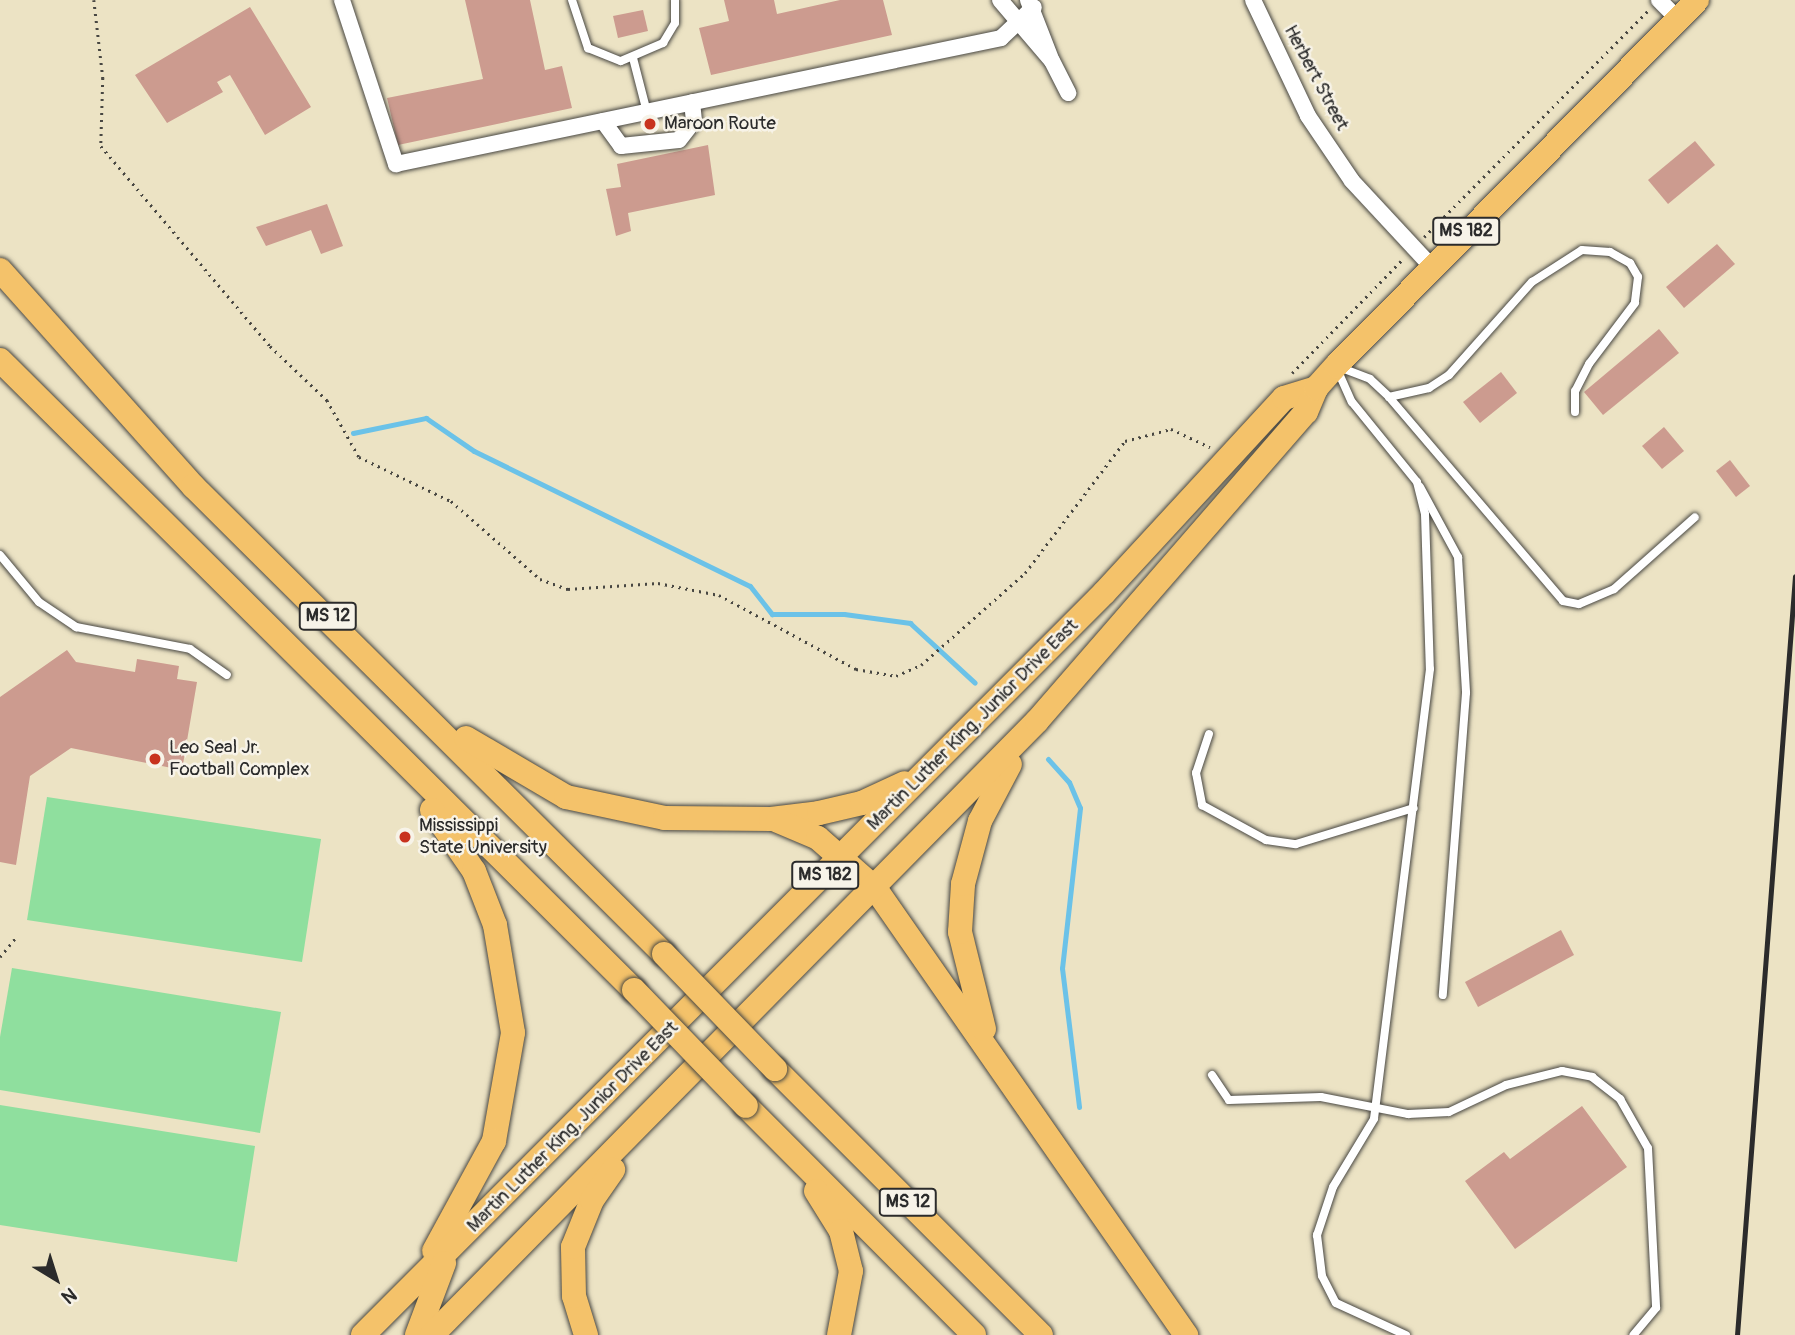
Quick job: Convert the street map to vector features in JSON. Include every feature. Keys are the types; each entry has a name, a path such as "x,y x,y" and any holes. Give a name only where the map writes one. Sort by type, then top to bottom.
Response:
{"main road":[{"name":"Martin Luther King, Junior Drive East","path":"432,1335 641,1126 1037,721 1306,412 1316,388 1336,366 1697,0"},
{"name":"MS 12","path":"0,270 102,390 1041,1335"},
{"name":"MS 12","path":"0,347 43,401 348,710 634,990 975,1335"},
{"path":"0,360 43,401"},
{"name":"Martin Luther King, Junior Drive East","path":"363,1335 1104,593 1284,398 1316,388"},
{"path":"314,603 466,739 542,787 632,814 771,819 845,809 922,775"},
{"path":"348,710 459,844 490,911 509,976 511,1064 494,1141 462,1208 411,1287"},
{"path":"1000,1069 966,968 963,884 994,788 1037,721"},
{"path":"771,819 818,838 839,860 875,888 1186,1335"},
{"path":"586,1335 574,1296 573,1247 592,1200 641,1126"},
{"path":"784,1144 833,1215 847,1250 850,1292 839,1335"},
{"path":"417,1335 425,1304 452,1247"}],"street":[{"path":"342,0 397,164 1001,38 1019,23 1031,3"},
{"path":"1000,0 1052,61"},
{"name":"Herbert Street","path":"1253,0 1308,116 1352,181 1432,266"},
{"path":"1659,0 1678,19"},
{"path":"1031,3 1052,61 1068,93"},
{"path":"603,121 621,146 679,140 694,121 692,102"}],"lane":[{"path":"572,0 588,48 621,61 633,58 670,34 675,0"},
{"path":"633,58 647,112"},
{"path":"1389,397 1429,388 1449,375 1532,282 1582,250 1610,251 1630,263 1638,277 1635,303 1589,364 1575,391 1575,412"},
{"path":"1336,366 1370,379 1389,397 1563,601 1579,604 1614,589 1695,517"},
{"path":"1336,366 1352,402 1417,482 1458,557 1463,631 1463,766 1443,995"},
{"path":"1406,1335 1336,1303 1322,1276 1317,1235 1333,1187 1376,1107 1430,670 1424,514 1417,482"},
{"path":"0,555 3,566 39,602 76,628 190,649 227,675"},
{"path":"1209,734 1196,773 1202,805 1266,840 1296,844 1413,808"},
{"path":"1212,1075 1230,1100 1321,1097 1408,1114 1449,1112 1506,1085 1562,1071 1592,1077 1620,1099 1648,1148 1658,1261 1656,1308 1633,1335"}],"path":[{"path":"94,0 103,78 101,146 270,346 327,400 359,457 451,501 540,579 568,589 658,583 719,595 856,669 896,676 927,660 1025,573 1125,442 1171,429 1218,450"},
{"path":"1283,383 1659,0"},
{"path":"0,957 17,936"}],"green space":[{"path":"47,797 321,839 302,962 27,920"},
{"path":"12,968 281,1012 260,1133 0,1090 0,1037"},
{"path":"0,1105 255,1146 237,1262 0,1225"}],"building":[{"path":"465,0 530,0 545,70 562,66 572,108 398,145 387,98 483,79"},
{"path":"724,0 774,0 777,14 840,0 883,0 892,35 711,75 699,28 729,21"},
{"path":"250,7 311,107 265,135 230,75 217,82 223,92 167,123 135,75"},
{"path":"643,10 648,31 618,38 613,16"},
{"path":"1695,141 1715,165 1668,204 1648,180"},
{"path":"708,145 715,195 628,213 631,231 616,236 606,189 621,187 617,164"},
{"path":"327,204 343,246 321,254 311,230 266,246 256,227"},
{"path":"1717,244 1735,264 1684,308 1666,287"},
{"path":"1659,329 1679,353 1603,415 1584,392"},
{"path":"1501,372 1517,393 1480,423 1463,402"},
{"path":"1664,427 1684,451 1662,469 1642,446"},
{"path":"1730,460 1750,486 1736,497 1716,471"},
{"name":"Leo Seal Jr. Football Complex","path":"67,650 76,662 135,672 137,659 179,666 177,679 197,682 182,770 71,748 30,776 16,865 0,862 0,697"},
{"path":"1561,930 1574,955 1478,1007 1465,982"},
{"path":"1582,1106 1627,1167 1515,1249 1465,1181 1504,1152 1510,1159"}],"waterway":[{"path":"353,433 426,418 474,451 750,586 772,614 844,614 910,623 975,683"},
{"path":"1048,759 1069,782 1080,808 1062,968 1079,1107"}],"railway":[{"path":"1737,1335 1795,576"}],"place":[{"name":"Maroon Route","path":"650,124"},
{"name":"Leo Seal Jr. Football Complex","path":"155,759"},
{"name":"Mississippi State University","path":"405,837"}]}
